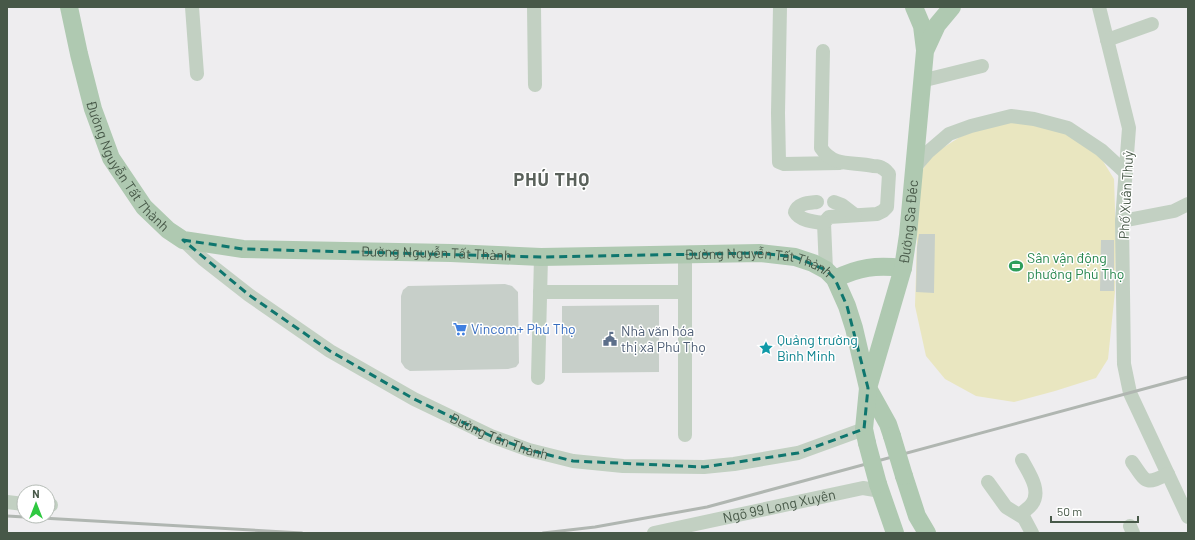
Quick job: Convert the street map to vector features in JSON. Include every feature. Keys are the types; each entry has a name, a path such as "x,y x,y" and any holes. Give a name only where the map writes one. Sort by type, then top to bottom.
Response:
{"main road":[{"name":"Đường Nguyễn Tất Thành","path":"69,7 93,109 111,158 144,207 168,230 183,240 243,249 451,253 541,257 760,253 795,257 814,263 830,275 847,306 854,328 868,388 866,436"},
{"name":"Đường Sa Đéc","path":"868,388 903,268 908,235 915,167 921,81 925,51 922,26 914,7"},
{"name":"Đường Sa Đéc","path":"925,51 937,25 952,7"},
{"path":"830,275 861,268 886,266 903,268"},
{"name":"Đường Nguyễn Tất Thành","path":"868,388 888,424 917,516 927,533"},
{"path":"866,436 880,488 895,533"}],"street":[{"path":"192,7 197,74"},
{"path":"534,7 535,85"},
{"path":"780,7 778,113 779,162 784,164 843,162"},
{"name":"Phố Xuân Thuỷ","path":"1099,7 1129,128 1122,221 1124,364 1130,393 1188,517"},
{"path":"1107,40 1152,24"},
{"path":"823,51 821,148 831,159 883,168 889,174 887,207 883,211 877,214 829,217 824,223 830,275"},
{"path":"921,81 982,66"},
{"path":"915,167 928,152 949,134 971,126 1011,116 1034,119 1068,128 1101,150 1126,173"},
{"path":"817,202 796,208 796,215 804,219 824,223"},
{"path":"834,202 842,204 855,215"},
{"path":"1122,221 1174,211 1188,204"},
{"name":"Đường Tân Thành","path":"183,240 203,259 249,295 330,351 414,399 491,436 529,450 573,461 623,466 704,466 734,464 798,453 866,436"},
{"path":"685,255 685,435"},
{"path":"538,378 541,257"},
{"path":"540,292 685,292"},
{"path":"1020,515 1032,504 1035,497 1035,484 1022,460"},
{"path":"1132,462 1145,480 1153,481 1168,474"},
{"path":"988,482 1006,507 1024,518 1032,533"},
{"name":"Ngõ 99 Long Xuyên","path":"654,533 863,488 880,488"}],"highlighted area":[{"path":"183,240 243,249 541,257 760,253 795,257 826,270 835,279 847,306 868,388 864,429 798,453 704,467 573,461 529,450 491,436 414,399 330,351 249,295"}],"shaded area":[{"name":"Sân vận động phường Phú Thọ","path":"1012,122 1034,124 1067,134 1101,158 1114,179 1116,240 1115,291 1108,359 1096,378 1014,402 976,396 945,379 926,356 915,306 919,175 933,154 960,137 987,126"}],"building":[{"path":"919,234 935,234 934,293 916,292 917,247"},
{"path":"1101,240 1114,240 1114,291 1100,291"},
{"name":"Vincom+ Phú Thọ","path":"505,284 512,286 518,292 519,363 516,367 508,369 410,371 405,368 401,362 401,296 403,290 408,286"},
{"name":"Nhà văn hóa thị xã Phú Thọ","path":"659,305 659,372 562,373 562,306"}],"railway":[{"path":"543,533 595,527 707,507 1188,377"},
{"path":"7,516 302,533"}],"place":[{"name":"Sân vận động phường Phú Thọ","path":"1016,266"},
{"name":"Vincom+ Phú Thọ","path":"460,329"},
{"name":"Nhà văn hóa thị xã Phú Thọ","path":"610,339"},
{"name":"Quảng trường Bình Minh","path":"766,348"}],"district":[{"name":"PHÚ THỌ","path":"552,180"}]}
